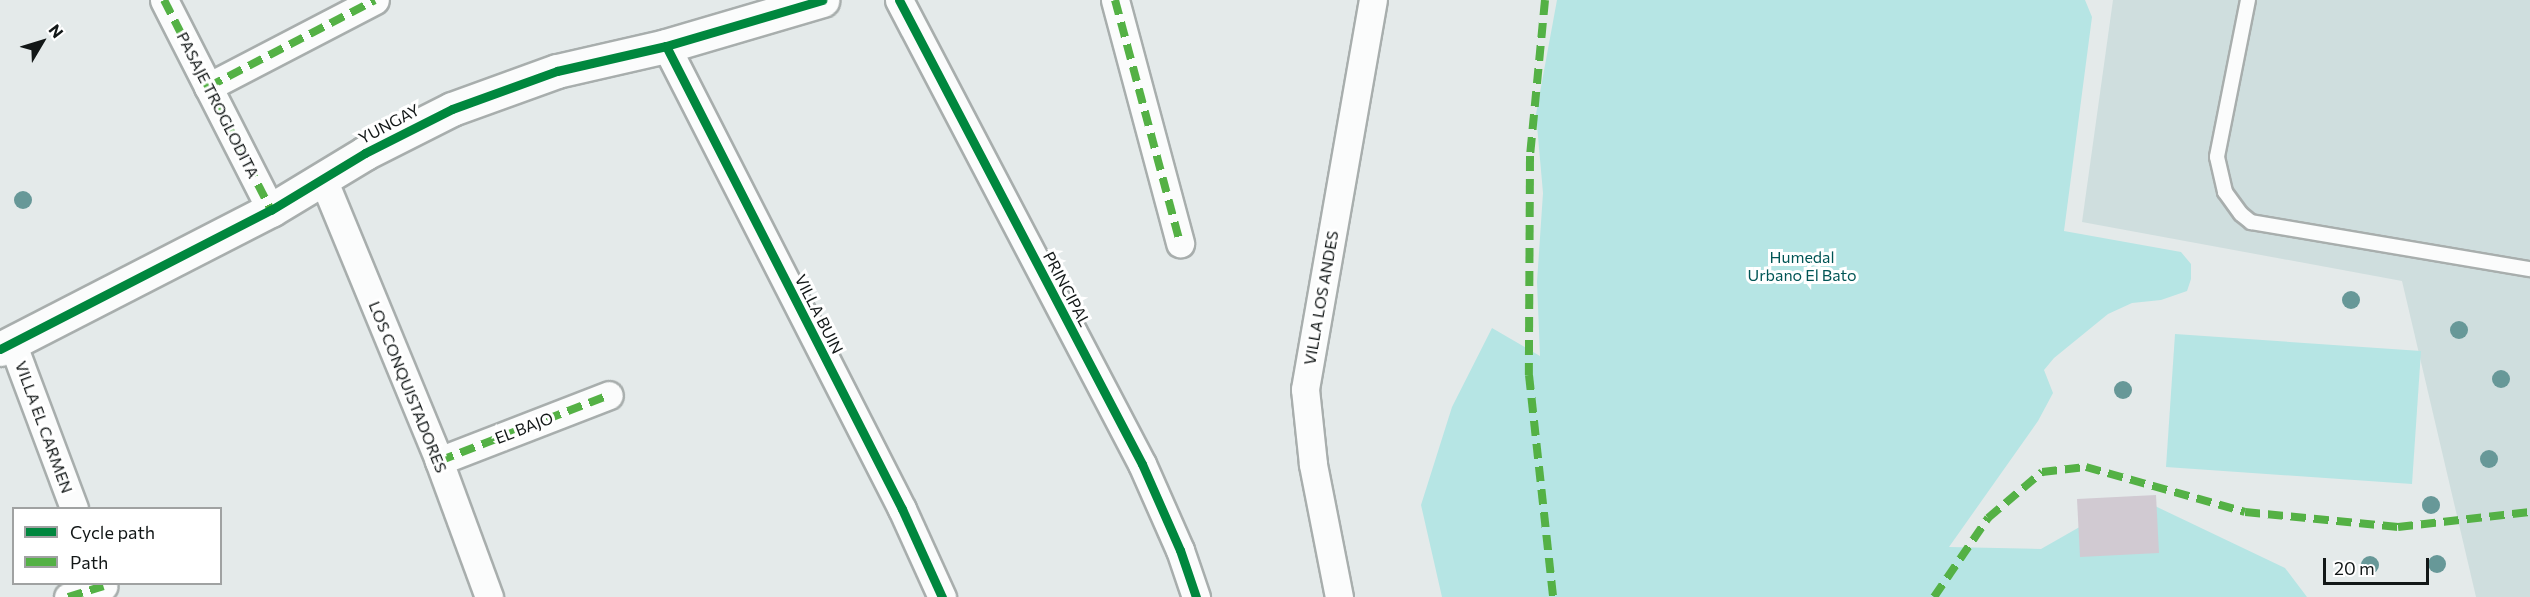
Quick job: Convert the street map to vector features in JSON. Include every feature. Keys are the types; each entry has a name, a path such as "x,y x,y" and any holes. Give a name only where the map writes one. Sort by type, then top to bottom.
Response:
{"street":[{"name":"PASAJE TROGLODITA","path":"164,0 271,210"},
{"path":"208,87 375,0"},
{"name":"YUNGAY","path":"7,347 271,210 407,130 504,88 557,71 666,46 822,0"},
{"name":"PRINCIPAL","path":"899,0 1142,464 1180,550 1196,597"},
{"path":"1115,0 1180,243"},
{"name":"VILLA LOS ANDES","path":"1339,597 1312,464 1305,389 1373,0"},
{"name":"VILLA BUIN","path":"666,46 902,509 942,597"},
{"name":"LOS CONQUISTADORES","path":"323,179 439,461 489,597"},
{"name":"VILLA EL CARMEN","path":"7,347 74,507"},
{"name":"EL BAJO","path":"439,461 609,395"},
{"path":"68,597 104,589"}],"lane":[{"path":"2248,0 2217,157 2225,192 2241,214 2251,222 2530,269"}],"shaded area":[{"path":"2113,0 2530,0 2530,597 2476,597 2402,281 2082,222"}],"green space":[{"name":"Humedal Urbano El Bato","path":"1557,0 2085,0 2092,17 2064,231 2181,252 2191,264 2191,279 2187,291 2161,300 2132,303 2108,314 2054,358 2044,370 2053,393 2038,421 1949,547 2041,549 2134,496 2285,568 2307,597 1442,597 1421,505 1452,407 1492,328 1540,356 1537,282 1543,193 1536,114"},
{"path":"2175,334 2421,351 2412,484 2166,467"}],"building":[{"path":"2156,495 2159,553 2080,557 2077,499"}],"marked path":[{"path":"164,0 271,210"},
{"path":"208,87 375,0"},
{"path":"1115,0 1180,243"},
{"path":"1545,0 1530,156 1529,375 1553,597"},
{"path":"439,461 609,395"},
{"path":"1934,597 1988,518 2042,472 2086,467 2245,512 2398,527 2530,512"},
{"path":"68,597 103,586"}],"cycle path":[{"path":"0,349 271,210 365,153 452,109 557,71 666,46 822,0"},
{"path":"899,0 1142,464 1180,550 1196,597"},
{"path":"666,46 902,509 942,597"}]}
